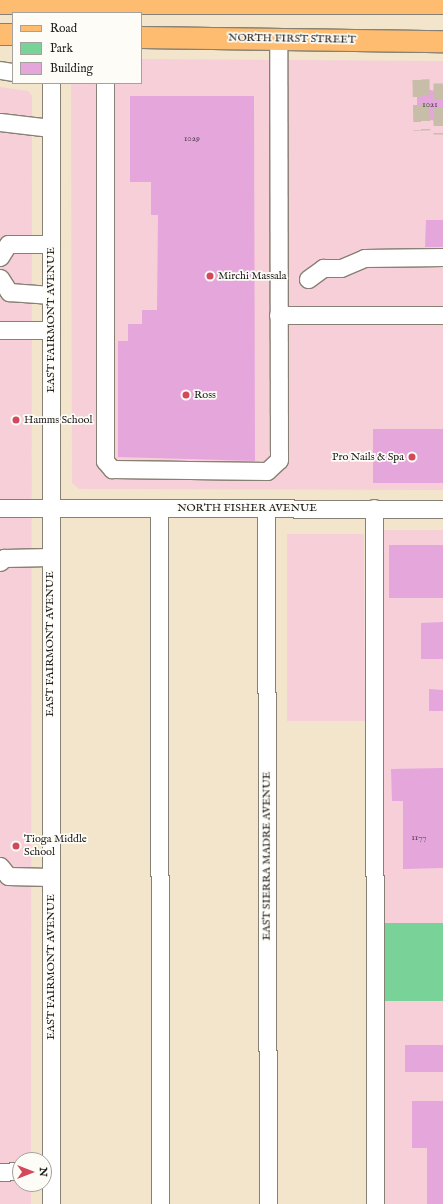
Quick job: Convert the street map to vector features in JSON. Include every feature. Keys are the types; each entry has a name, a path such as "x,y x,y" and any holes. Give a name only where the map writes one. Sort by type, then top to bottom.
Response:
{"main road":[{"path":"0,3 140,1 443,3"},
{"path":"0,34 12,34"},
{"name":"NORTH FIRST STREET","path":"142,37 443,40"}],"street":[{"path":"106,84 106,461 112,468 267,471 279,460 278,39"},
{"path":"0,70 12,72"},
{"name":"EAST FAIRMONT AVENUE","path":"48,1152 51,877 50,84"},
{"path":"0,122 50,128"},
{"path":"0,257 8,244 50,244"},
{"path":"308,279 323,268 341,268 364,258 443,257"},
{"path":"0,278 9,292 50,295"},
{"path":"278,315 443,315"},
{"path":"0,330 50,330"},
{"name":"NORTH FISHER AVENUE","path":"0,508 443,509"},
{"path":"159,508 160,1204"},
{"path":"374,508 375,1204"},
{"name":"EAST SIERRA MADRE AVENUE","path":"266,509 268,1204"},
{"path":"0,562 4,558 50,557"},
{"path":"0,866 8,876 51,877"},
{"path":"0,1172 12,1172"},
{"name":"EAST FAIRMONT AVENUE","path":"50,1192 51,1204"}],"shaded area":[{"path":"142,59 443,61 443,490 79,489 72,483 71,84 142,84"},
{"path":"0,87 28,91 32,96 31,1152 12,1152 12,1192 31,1192 31,1204 0,1204"},
{"path":"379,530 443,530 443,923 380,923"},
{"path":"287,534 364,534 365,721 287,721"},
{"path":"381,1001 443,1001 443,1204 381,1204"}],"green space":[{"path":"380,923 443,923 443,1001 381,1001"}],"building":[{"path":"417,88 443,92 443,122 417,118"},
{"path":"130,96 254,96 255,461 118,457 118,341 128,341 128,324 142,324 142,310 157,310 158,215 151,215 151,182 130,182"},
{"path":"426,220 443,220 443,247 425,247"},
{"path":"373,429 443,429 443,483 373,483"},
{"path":"389,545 443,545 443,598 389,598"},
{"path":"443,622 443,659 421,659 421,623"},
{"path":"429,689 443,690 443,711 429,711"},
{"path":"443,768 443,868 403,869 403,801 392,801 391,769"},
{"path":"405,1045 443,1045 443,1072 405,1072"},
{"path":"412,1101 443,1101 443,1204 427,1204 427,1148 412,1148"}],"tunnel":[{"path":"421,79 422,130"},
{"path":"442,83 442,134"}],"place":[{"name":"Mirchi Massala","path":"210,276"},
{"name":"Ross","path":"186,395"},
{"name":"Hamms School","path":"16,420"},
{"name":"Pro Nails & Spa","path":"412,457"},
{"name":"Tioga Middle School","path":"16,846"}]}
